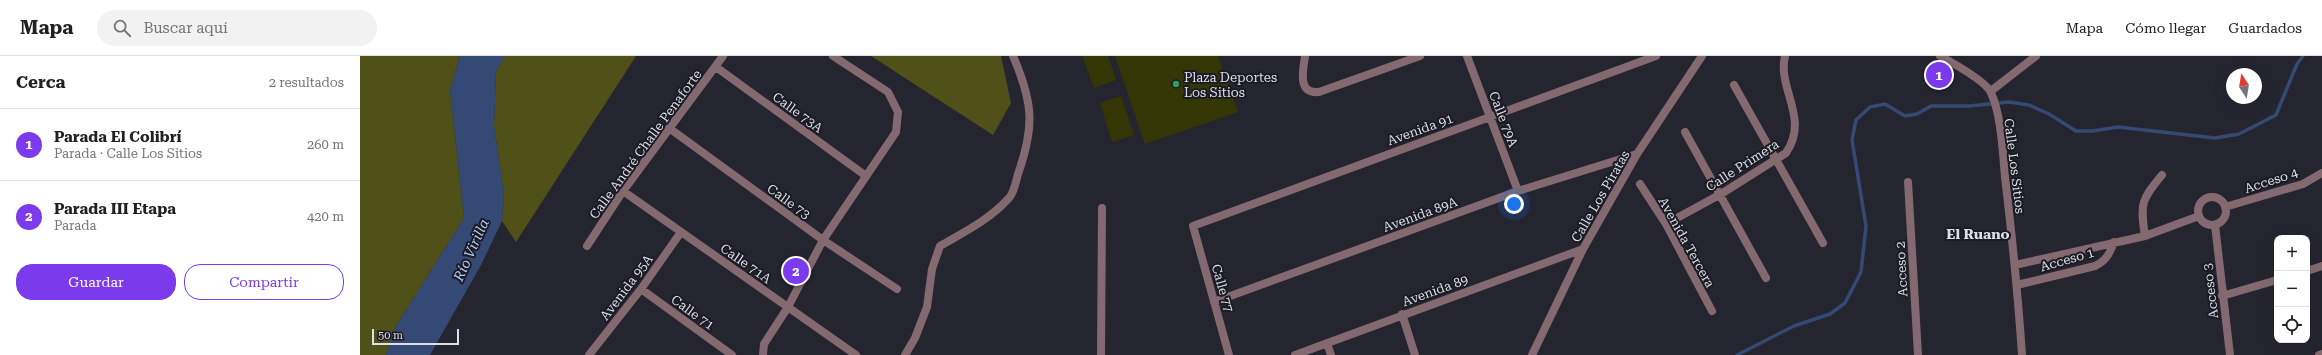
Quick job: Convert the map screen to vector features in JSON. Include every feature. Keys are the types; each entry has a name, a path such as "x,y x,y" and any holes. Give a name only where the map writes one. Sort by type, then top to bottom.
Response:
{"street":[{"name":"Calle André Challe Penaforte","path":"587,246 622,192 716,67 722,56"},
{"path":"763,355 764,344 788,307 823,240 896,132 898,112 888,92 833,56"},
{"path":"905,355 915,338 926,307 932,269 940,246 982,222 1010,198 1028,148 1030,119 1026,85 1013,56"},
{"path":"1305,56 1302,80 1306,90 1319,92 1420,56"},
{"name":"Calle 79A","path":"1468,56 1518,190"},
{"name":"Avenida 91","path":"1193,226 1656,56"},
{"name":"Calle Los Piratas","path":"1532,355 1583,249 1637,154 1702,56"},
{"name":"Calle Primera","path":"1666,224 1721,194 1777,160 1786,153 1791,146 1795,124 1785,72 1785,56"},
{"path":"1940,56 1955,64 1991,91 2036,56"},
{"name":"Calle 73A","path":"716,67 866,176"},
{"path":"1734,85 1823,243"},
{"name":"Calle Los Sitios","path":"1991,91 2002,147 2015,264 2022,355"},
{"name":"Calle 73","path":"670,128 823,240 897,289"},
{"path":"1685,132 1721,194 1766,278"},
{"name":"Avenida 89A","path":"1214,302 1518,190 1637,154"},
{"name":"Acceso 4","path":"2225,206 2303,184 2322,173"},
{"path":"2145,236 2141,207 2147,192 2162,175"},
{"name":"Acceso 2","path":"1908,182 1918,355"},
{"name":"Avenida Tercera","path":"1640,184 1666,224 1712,312"},
{"name":"Calle 71A","path":"622,192 856,355"},
{"path":"2210,198 2219,199 2225,206 2226,211 2223,220 2215,225 2205,224 2199,216 2199,207 2201,202 2210,198"},
{"path":"1101,355 1102,208"},
{"name":"Acceso 1","path":"2015,264 2145,236 2199,216"},
{"name":"Acceso 3","path":"2215,225 2230,355"},
{"name":"Calle 77","path":"1193,226 1229,355"},
{"name":"Avenida 95A","path":"589,355 641,289 681,232"},
{"name":"Acceso 1","path":"2017,285 2095,266 2102,262 2109,254 2114,242"},
{"name":"Avenida 89","path":"1295,355 1402,314 1583,249"},
{"path":"2310,270 2322,266"},
{"path":"2222,296 2274,281"},
{"name":"Calle 71","path":"641,289 732,355"},
{"path":"1402,314 1415,355"},
{"path":"1327,343 1331,355"}],"shaded area":[{"path":"360,56 460,56 450,90 464,218 396,326 386,355 360,355"},
{"path":"505,56 636,56 516,242 502,221 504,194 494,126 496,71"},
{"path":"871,56 1001,56 1011,103 993,135"},
{"path":"1082,56 1108,56 1116,80 1094,88"},
{"name":"Plaza Deportes Los Sitios","path":"1115,56 1218,56 1238,112 1145,144"},
{"path":"1121,96 1134,135 1112,142 1100,103"}],"water":[{"name":"Río Virilla","path":"460,56 505,56 496,71 494,126 504,194 502,221 481,265 430,355 386,355 396,326 464,218 450,90"}],"waterway":[{"path":"1737,355 1794,326 1830,314 1845,303 1861,272 1866,226 1852,140 1856,120 1870,107 1885,104 1905,116 1917,114 1931,106 1969,106 2009,102 2029,105 2049,114 2076,131 2092,131 2118,127 2215,138 2239,134 2276,115 2297,64 2303,56"}],"place":[{"name":"Parada El Colibrí","path":"1939,75"},
{"name":"Plaza Deportes Los Sitios","path":"1176,84"},
{"name":"Parada III Etapa","path":"796,271"}],"district":[{"name":"El Ruano","path":"1978,234"}]}
